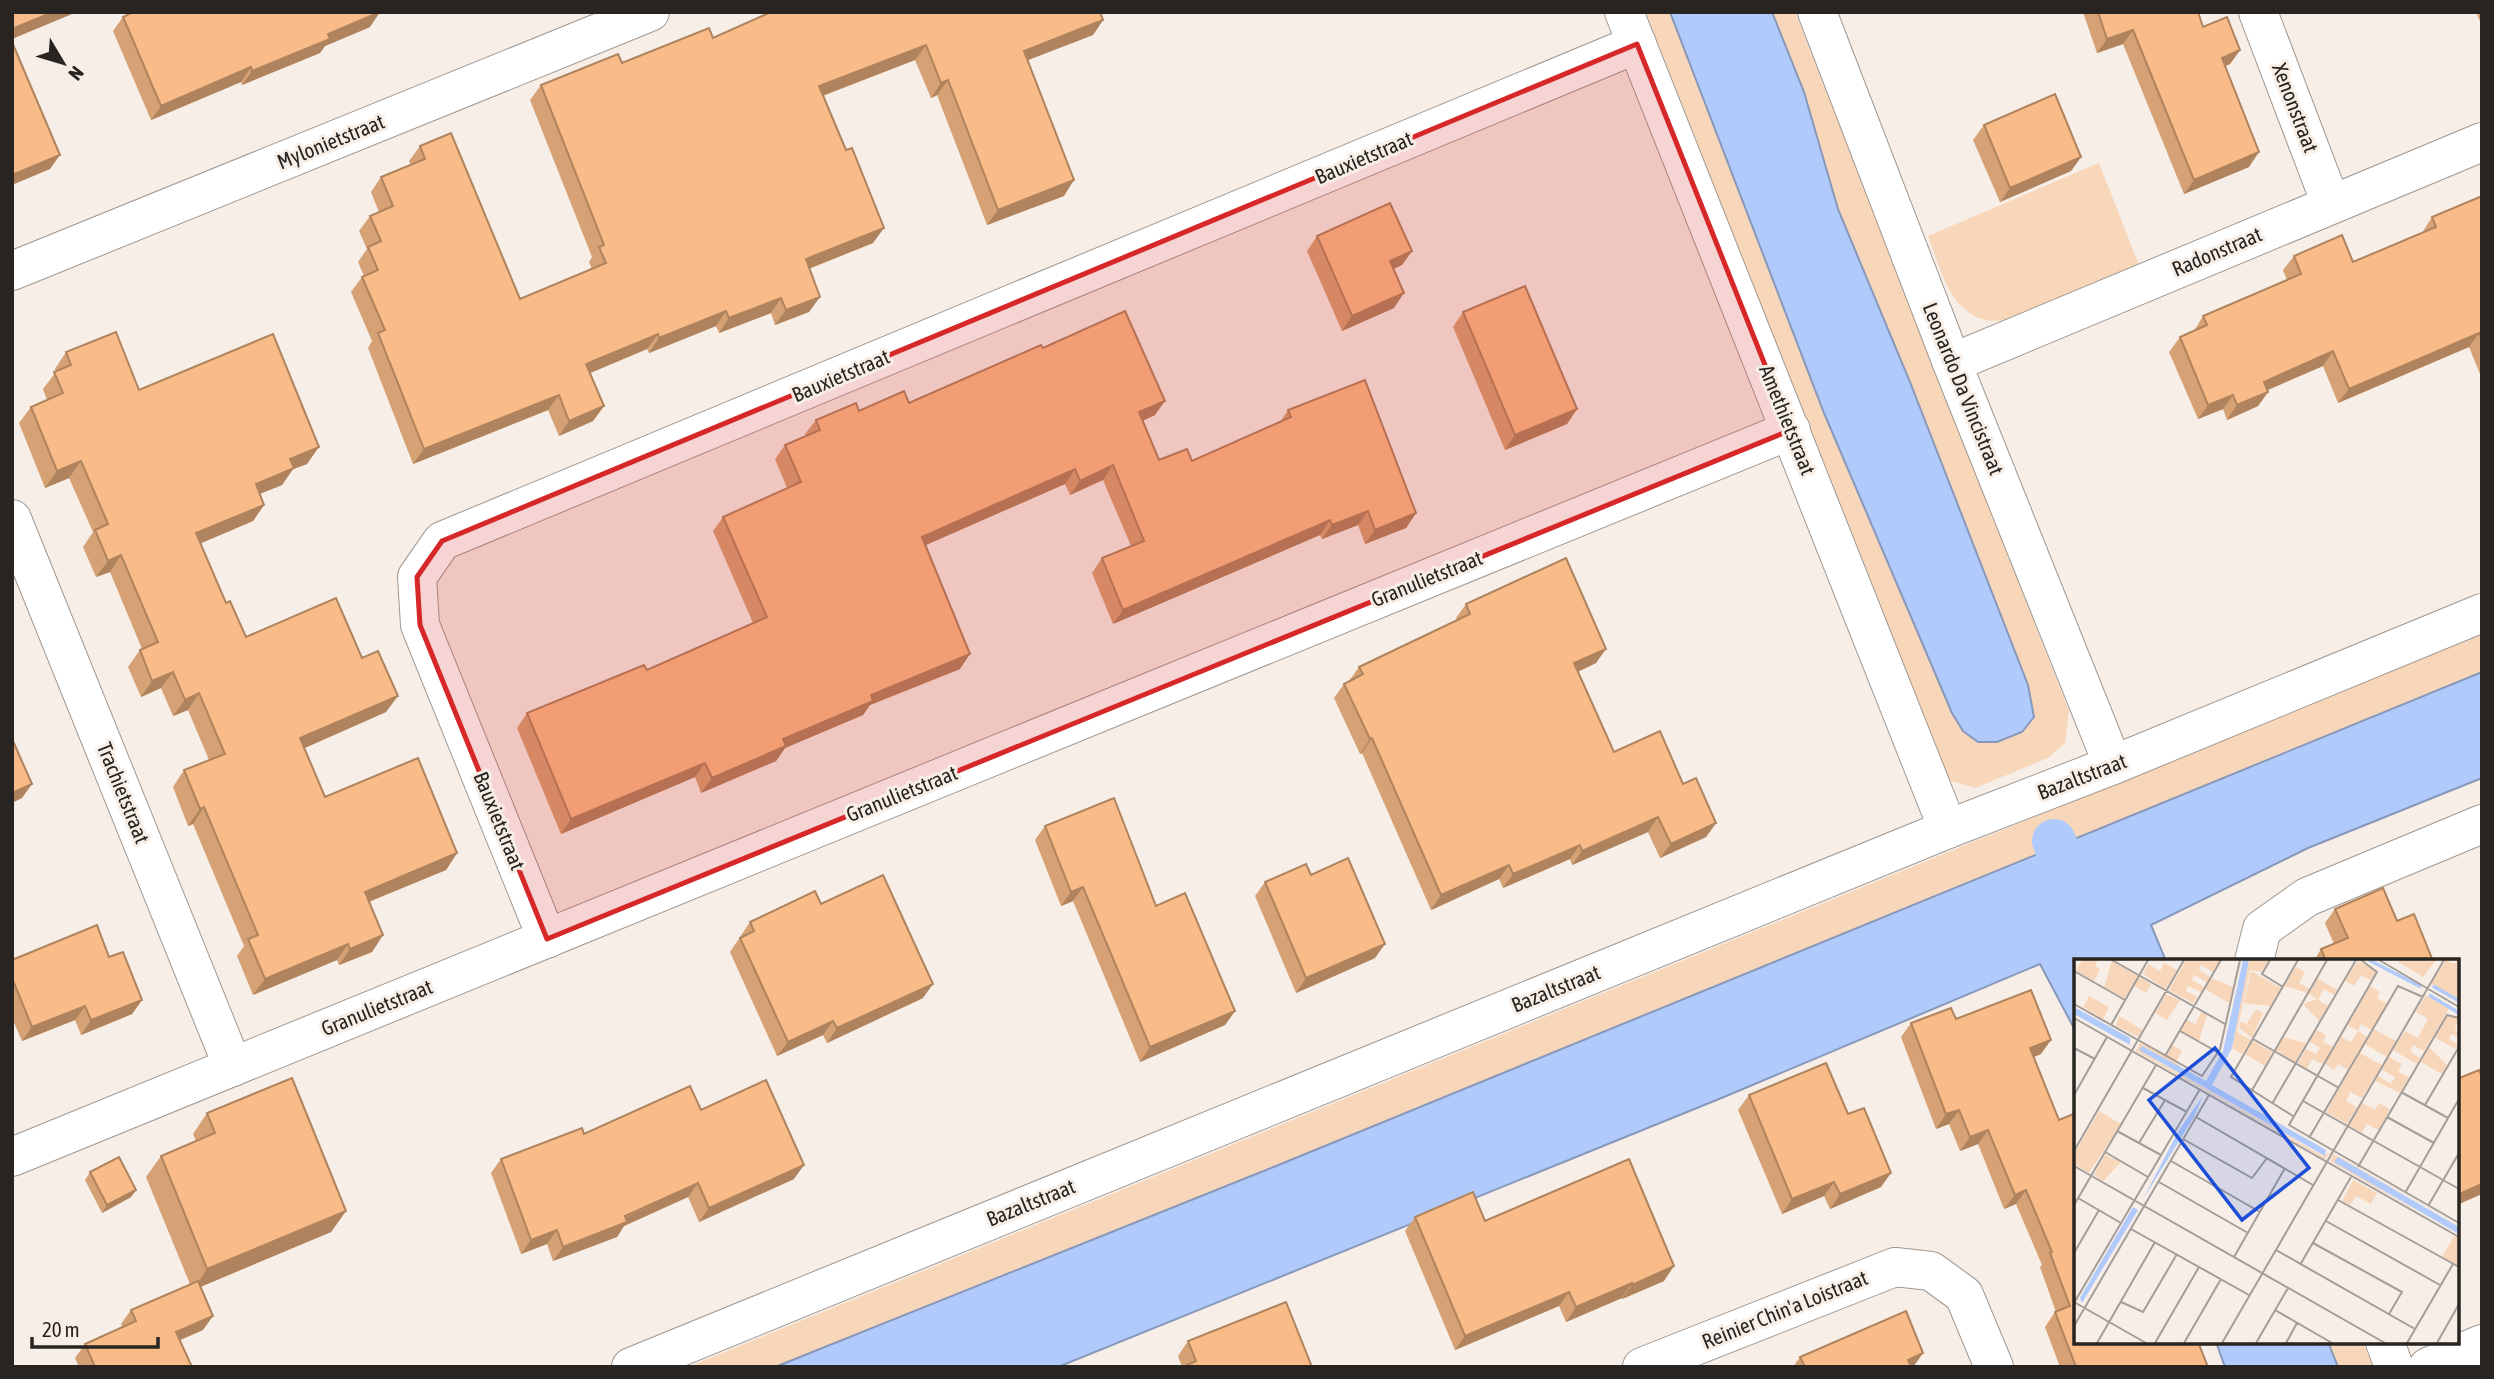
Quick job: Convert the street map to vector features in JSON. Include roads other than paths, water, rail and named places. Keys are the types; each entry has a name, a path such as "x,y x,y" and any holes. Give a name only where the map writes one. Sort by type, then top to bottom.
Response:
{"street":[{"name":"Mylonietstraat","path":"12,271 650,12"},
{"name":"Leonardo Da Vincistraat","path":"1817,12 1952,363 2113,765"},
{"name":"Xenonstraat","path":"2258,12 2331,204"},
{"name":"Amethietstraat","path":"1630,28 1948,828"},
{"name":"Bauxietstraat","path":"547,939 420,625 417,577 442,541 1630,28"},
{"name":"Radonstraat","path":"1952,363 2482,142"},
{"name":"Granulietstraat","path":"12,1157 1791,430"},
{"name":"Trachietstraat","path":"12,519 233,1067"},
{"name":"Bazaltstraat","path":"631,1367 1948,828 2113,765 2482,613"},
{"path":"2258,945 2307,897 2482,824"},
{"name":"Reinier Chin'a Loistraat","path":"1642,1367 1895,1266 1931,1271 1964,1295 1994,1367"},
{"path":"2386,1344 2394,1367"},
{"path":"2428,1367 2482,1344"}],"water":[{"path":"1670,12 1772,12 1804,92 1838,209 1910,382 2028,685 2034,717 2022,732 1997,742 1978,742 1963,731 1952,713 1824,413"},
{"path":"2482,672 2482,778 2308,848 2151,925 2165,959 2074,959 2074,1028 2040,964 1724,1097 1058,1367 775,1367 1276,1166"},
{"path":"2217,1344 2329,1344 2338,1367 2225,1367"}],"waterway":[{"path":"2054,841 2101,959"}]}
